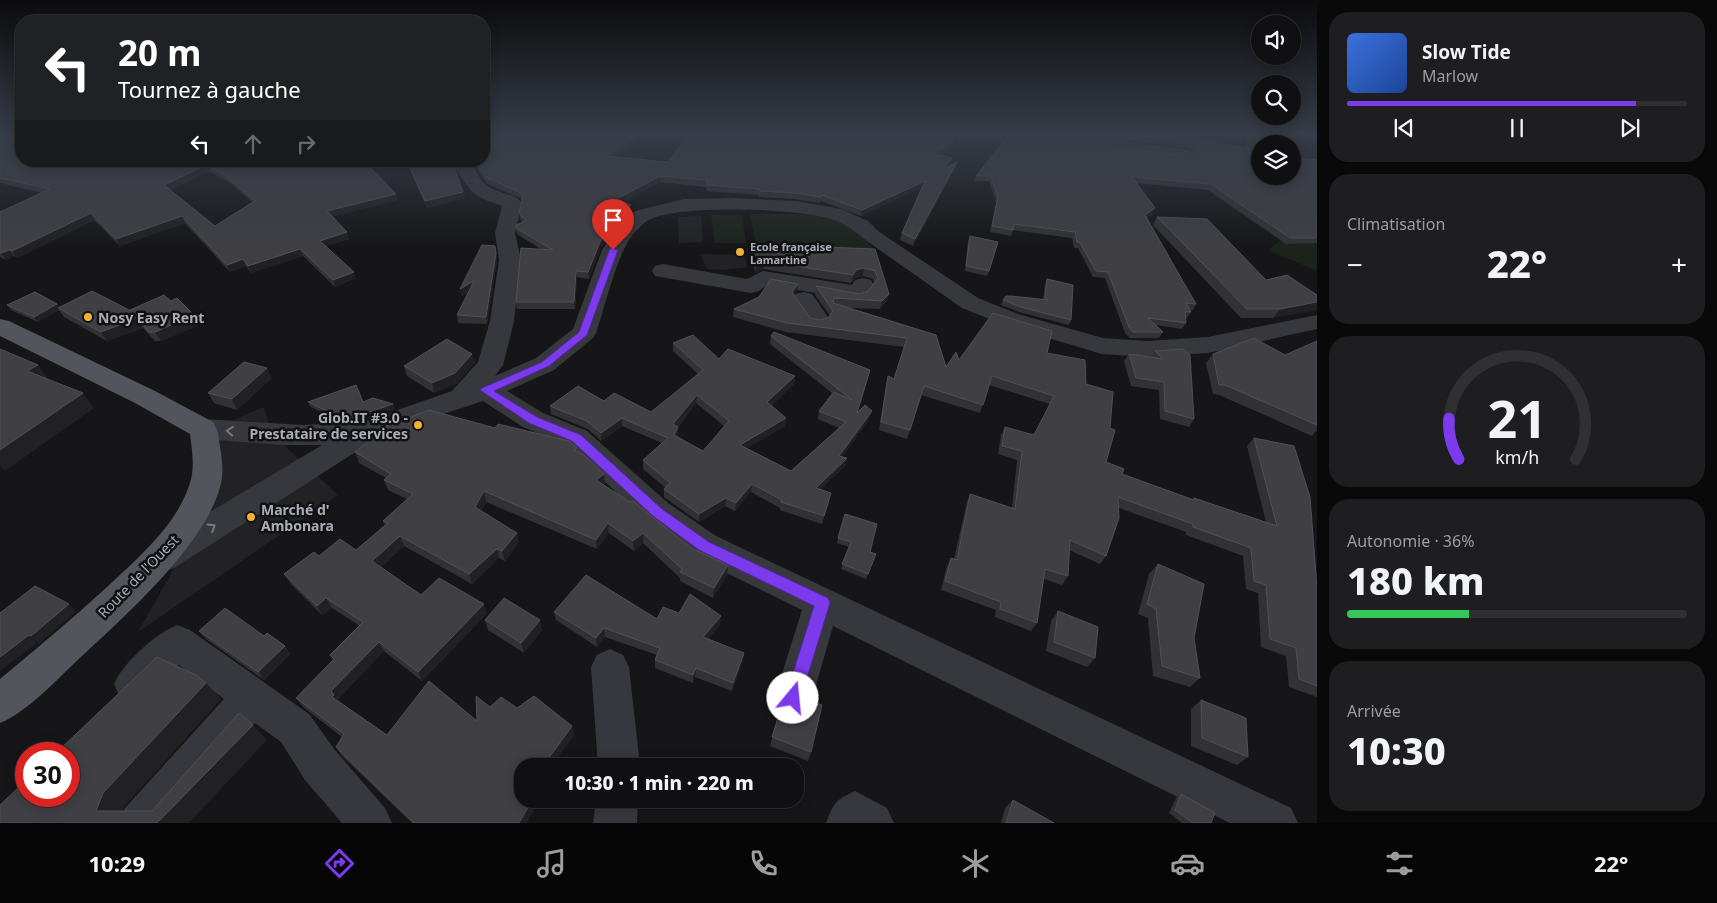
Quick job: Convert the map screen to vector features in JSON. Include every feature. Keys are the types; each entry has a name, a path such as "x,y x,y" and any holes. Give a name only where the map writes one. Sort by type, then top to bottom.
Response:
{"main road":[{"path":"1,328 145,397 203,429"},
{"name":"Route de l'Ouest","path":"0,704 107,610 178,536 192,514 206,484 207,462 203,429"}],"street":[{"path":"469,171 476,186 486,195 512,203 505,233 510,260 502,321 490,365 473,394"},
{"path":"155,562 366,432 403,417 473,394 545,364 584,333 613,250 626,229 642,215 657,210 684,205 734,204 795,207 834,213 861,225 872,235 970,303 1010,319 1102,346 1147,349 1208,345 1317,322"},
{"path":"663,271 753,285 814,308"},
{"path":"753,285 763,278 771,278 858,293 863,284"},
{"path":"473,394 577,438 657,512 704,546 1276,823"},
{"path":"203,429 291,436 338,435 366,432"},
{"path":"793,698 822,603"},
{"path":"108,708 177,642 295,728 320,765 370,823"},
{"path":"610,667 618,758"},
{"path":"140,823 252,697"},
{"path":"615,823 617,808"},
{"path":"848,823 855,813 872,823"}],"shaded area":[{"path":"1307,171 1317,171 1317,177"},
{"path":"1317,204 1317,271 1268,250 1287,235"},
{"path":"750,214 820,214 847,223 873,248 757,249"},
{"path":"711,215 742,215 746,243 715,243"},
{"path":"701,216 703,242 679,243 678,217"},
{"path":"700,254 744,255 747,267 725,270 707,269"},
{"name":"Marché d' Ambonara","path":"264,407 271,433 338,495 138,632 191,539 219,426"}],"building":[{"path":"0,171 193,171 164,185 215,226 255,201 226,176 218,171 374,171 396,194 327,211 347,232 320,241 354,272 333,280 300,249 248,266 243,259 227,265 182,216 116,239 91,213 12,251 0,253 0,212 50,189 0,178"},
{"path":"412,171 456,171 463,192 425,201"},
{"path":"482,171 952,171 915,239 902,233 925,181 862,210 822,195 821,197 707,185 707,180 660,176 617,199 631,205 617,218 600,242 588,272 576,271 574,302 516,302 521,248 553,250 516,228 516,225 526,221 519,213 523,197 519,192 486,177"},
{"path":"980,171 1251,171 1251,185 1301,185 1301,171 1317,171 1317,238 1290,238 1211,184 1132,177 1155,208 1145,215 1196,304 1186,303 1191,312 1185,312 1186,323 1148,318 1163,332 1133,332 1129,327 1108,272 1096,271 1080,243 1077,242 1075,232 1014,224 1013,230 992,226 998,197 991,176 976,176"},
{"path":"1157,217 1207,219 1266,280 1287,275 1317,295 1317,302 1280,309 1247,309"},
{"path":"970,236 998,242 989,271 966,266"},
{"path":"752,244 875,249 889,294 882,301 834,298 833,303 936,335 946,367 956,352 959,360 993,313 1052,331 1047,353 1085,360 1086,384 1113,392 1110,428 1115,430 1106,462 1124,469 1122,474 1194,500 1194,498 1277,526 1254,438 1294,446 1310,497 1317,588 1317,686 1299,679 1296,648 1270,639 1266,585 1254,581 1251,548 1193,527 1193,524 1118,497 1119,518 1106,556 1070,540 1068,576 1045,569 1037,623 1000,609 1001,602 945,581 951,558 957,560 970,494 1015,509 1022,451 1002,446 1005,427 1034,435 1054,396 992,376 983,405 924,386 910,430 881,422 888,376 894,379 907,338 787,323 734,309 759,297 771,279 798,284 792,292 810,318 819,320 828,318 833,311 816,286 860,294 868,291 878,278 875,271 864,268 856,270 853,275 764,261 756,265"},
{"path":"482,245 495,246 496,253 486,317 457,315 474,281 460,289"},
{"path":"1047,279 1073,285 1071,320 1021,307 1003,300 1006,296 1011,296 1048,300 1045,298"},
{"path":"92,291 131,311 164,295 171,301 177,298 194,315 155,332 149,332 137,318 101,332 58,308"},
{"path":"35,292 57,304 34,317 7,305"},
{"path":"774,332 870,370 857,413 865,405 872,411 839,456 847,458 816,488 831,493 824,516 781,502 782,500 752,484 736,503 726,498 699,514 664,489 670,483 643,460 668,438 622,418 601,433 587,421 550,406 578,386 604,401 614,393 651,412 703,370 673,343 693,335 719,359 728,349 795,376 767,402 786,418 740,445 791,471 846,422 819,411 834,392 852,400 771,336","holes":["697,395 729,421 703,451 674,435 678,427 673,424"]},
{"path":"1254,338 1285,355 1317,341 1317,425 1225,385 1219,385 1213,354"},
{"path":"447,339 472,354 455,373 432,383 404,366"},
{"path":"0,349 38,365 27,371 83,393 0,450"},
{"path":"1183,349 1190,355 1194,419 1165,411 1164,382 1136,378 1129,354 1163,359 1155,351"},
{"path":"244,362 267,368 232,399 208,393"},
{"path":"356,385 363,402 373,398 393,404 361,415 338,416 308,402"},
{"path":"429,410 495,428 498,424 569,441 577,448 574,450 584,455 604,474 596,480 630,502 633,501 691,548 728,565 714,588 680,572 682,569 643,533 633,541 608,523 596,540 484,491 475,507 517,533 502,551 497,549 469,574 400,536 372,561 421,595 439,578 484,604 418,672 379,642 331,691 334,695 332,697 387,735 429,681 477,721 476,696 490,707 501,697 517,708 534,696 572,726 549,758 514,758 514,808 528,808 519,823 414,823 336,747 344,734 296,698 334,659 330,655 363,622 326,598 317,606 284,574 314,552 319,556 340,539 356,550 388,523 383,521 413,494 384,480 391,474 355,452 372,439 365,436 373,431"},
{"path":"845,514 877,524 870,552 876,554 868,574 842,564 851,542 838,538"},
{"path":"1158,564 1204,584 1194,638 1200,678 1162,666 1156,609 1147,604"},
{"path":"586,575 657,619 663,607 679,613 690,594 721,616 703,637 744,653 733,683 696,668 693,675 655,660 660,648 604,628 596,638 554,612"},
{"path":"35,586 69,604 31,636 29,635 0,657 0,613"},
{"path":"504,598 540,620 521,643 485,620"},
{"path":"225,608 264,636 267,633 285,646 258,672 199,631"},
{"path":"1058,611 1098,627 1095,658 1054,642"},
{"path":"157,657 196,675 206,683 103,793 96,811 152,811 239,713 253,725 157,823 0,823 0,805 15,791 15,807 80,807 80,742 68,742"},
{"path":"1201,700 1246,718 1248,757 1202,738"},
{"path":"813,702 822,705 811,752 772,737 782,705 796,711 811,705"},
{"path":"1181,794 1215,813 1211,823 1193,823 1175,810"},
{"path":"1013,800 1054,823 1006,823"}],"place":[{"name":"Ecole française Lamartine","path":"740,252"},
{"name":"Nosy Easy Rent","path":"88,317"},
{"name":"Glob.IT #3.0 - Prestataire de services","path":"418,425"},
{"name":"Marché d' Ambonara","path":"251,517"}],"route":[{"path":"613,250 584,333 545,364 486,390 533,420 577,438 657,512 704,546 822,603 793,698"}]}
